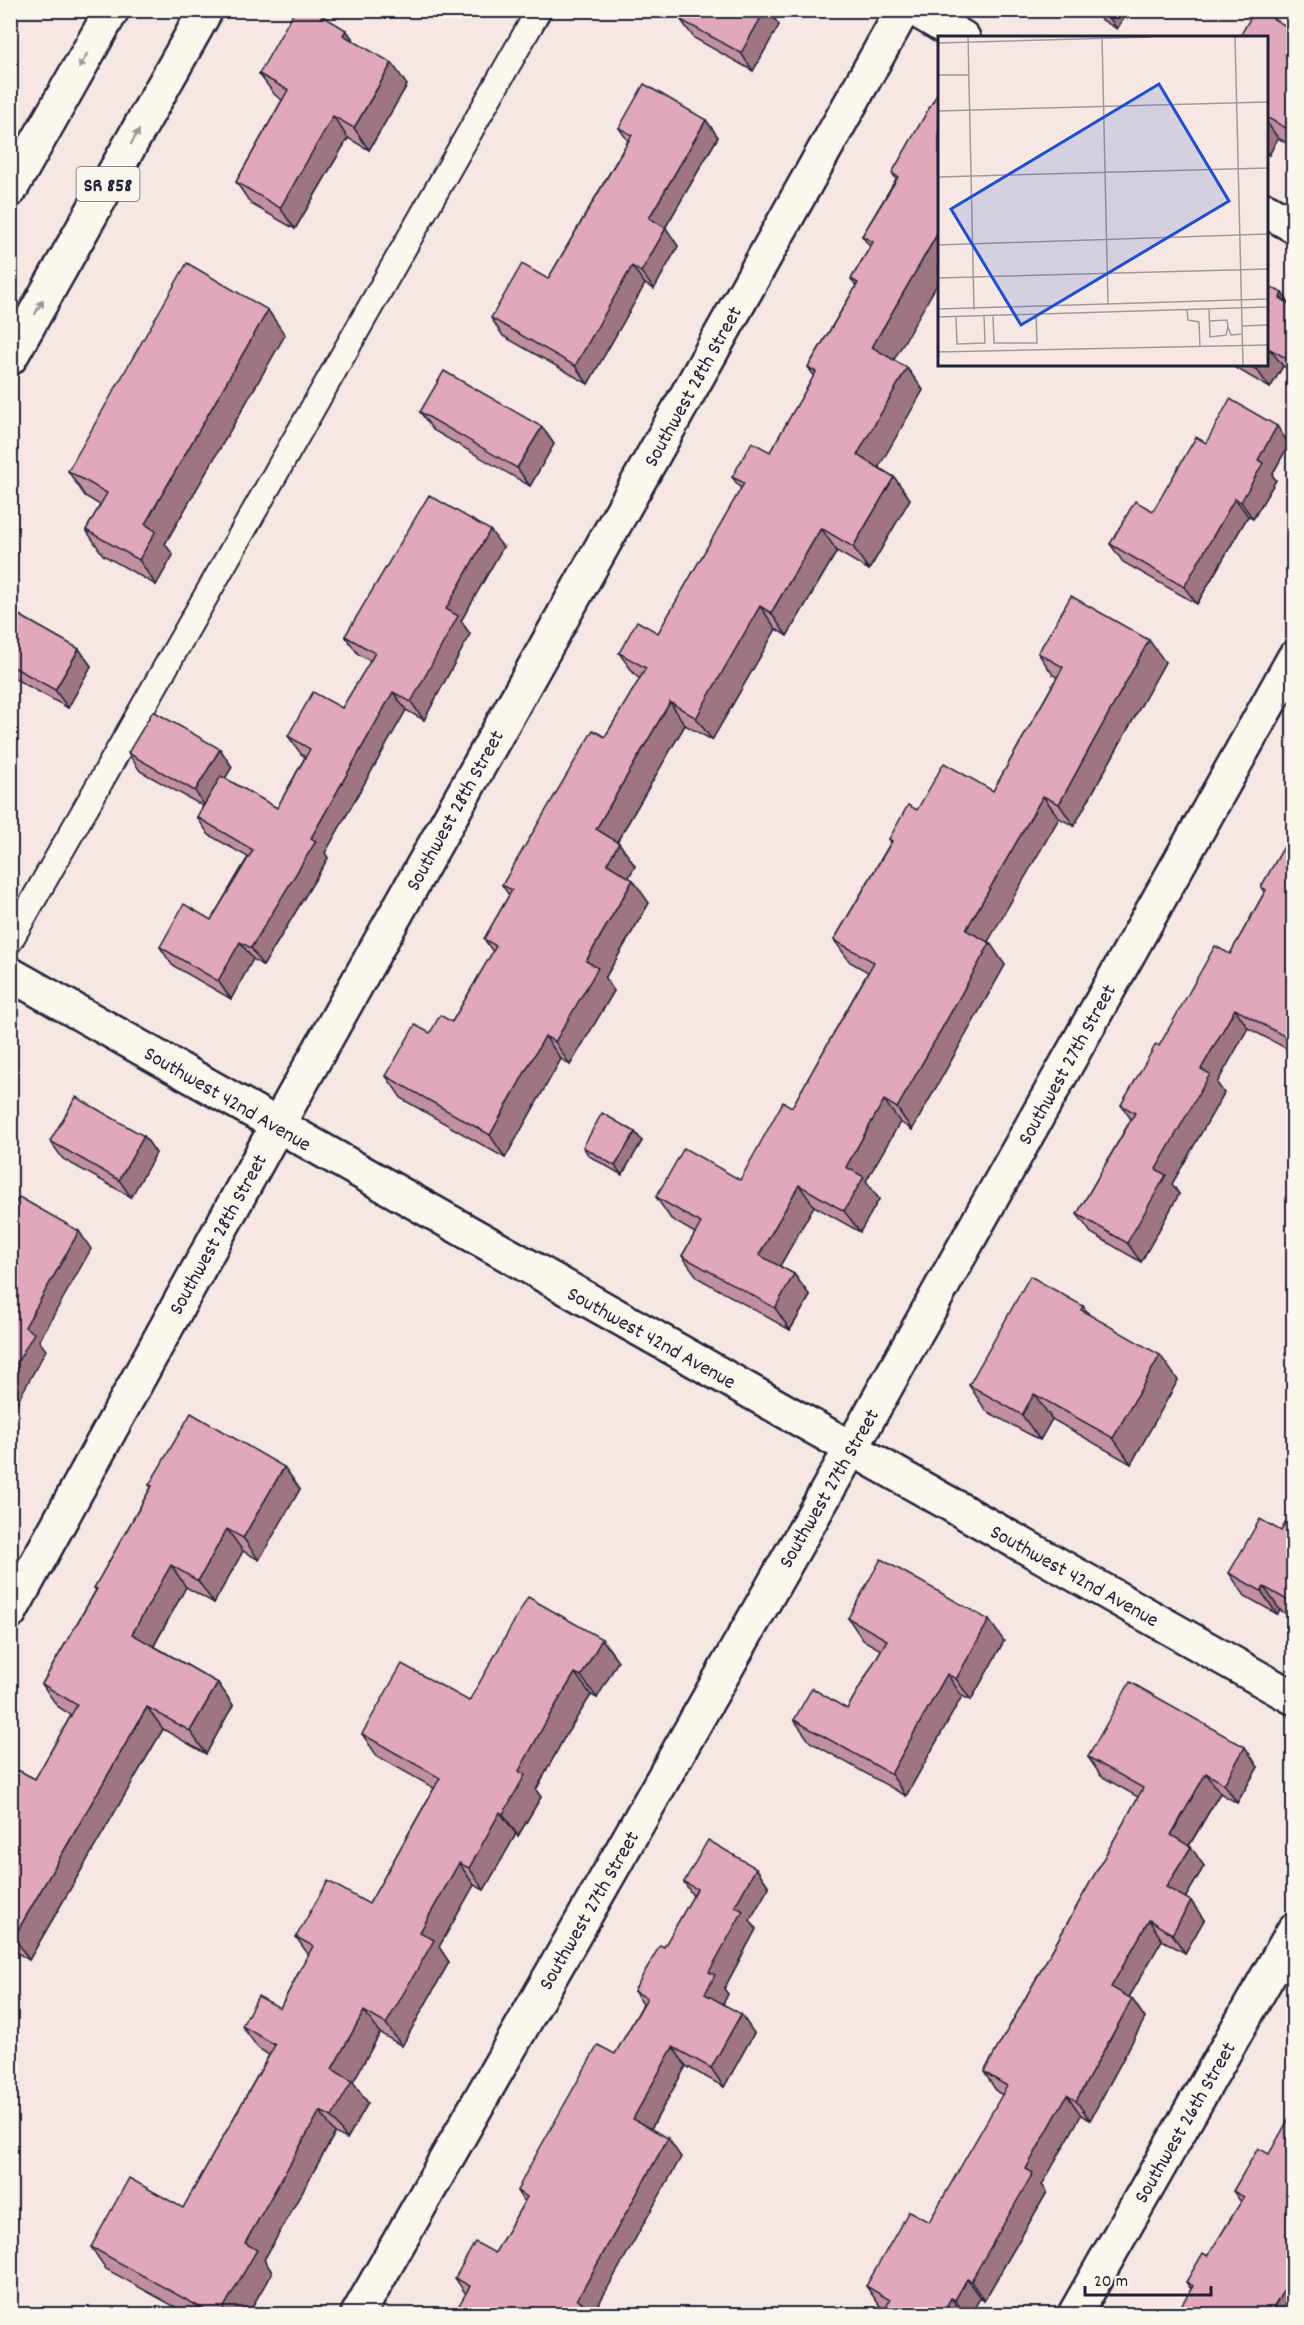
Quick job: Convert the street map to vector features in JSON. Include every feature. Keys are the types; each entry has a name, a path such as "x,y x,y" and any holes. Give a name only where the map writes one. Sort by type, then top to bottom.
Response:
{"street":[{"path":"12,182 112,10"},
{"name":"SR 858","path":"10,358 206,10"},
{"name":"Southwest 28th Street","path":"10,1612 277,1126 903,10"},
{"path":"916,10 960,36"},
{"path":"1268,211 1293,226"},
{"name":"Southwest 27th Street","path":"358,2314 851,1449 1293,658"},
{"name":"Southwest 42nd Avenue","path":"10,974 1293,1698"},
{"name":"Southwest 26th Street","path":"1075,2314 1293,1930"}],"lane":[{"path":"10,940 539,10"}],"building":[{"path":"295,10 304,13 306,10 313,10 346,30 343,35 392,63 354,128 333,116 280,208 236,182 288,90 259,74"},
{"path":"687,10 765,10 741,53 681,20"},
{"path":"1255,10 1293,30 1293,132 1268,118 1268,36 1240,36"},
{"path":"644,84 706,120 649,218 666,228 641,272 632,266 575,366 491,318 522,264 548,279 632,135 619,128"},
{"path":"938,93 938,233 872,347 907,368 857,455 894,477 853,547 821,528 771,613 760,606 696,718 670,702 596,829 619,843 607,864 633,880 586,961 598,968 555,1042 545,1036 490,1135 386,1076 415,1025 430,1033 440,1015 452,1022 496,946 484,939 512,890 502,885 593,730 605,737 646,668 619,653 637,621 658,633 744,483 732,477 752,442 770,452 816,372 808,367 858,283 851,279 873,242 862,236 898,177 892,173"},
{"path":"187,263 268,310 145,524 156,531 139,560 86,530 107,493 68,471"},
{"path":"1268,285 1282,293 1280,298 1293,306 1293,362 1270,349 1268,352"},
{"path":"444,371 542,427 517,468 420,412"},
{"path":"1230,399 1277,426 1258,460 1263,463 1241,502 1235,498 1184,587 1110,544 1135,501 1153,511 1196,437 1206,443"},
{"path":"429,495 490,530 446,609 458,616 411,702 393,692 311,838 316,841 251,948 240,942 218,981 160,947 184,904 211,920 253,850 197,817 221,776 277,808 310,749 288,736 313,692 342,708 375,653 345,636"},
{"path":"1071,596 1149,640 1059,804 1043,796 966,930 990,943 897,1108 884,1100 846,1167 864,1177 844,1211 799,1185 759,1255 794,1274 775,1308 682,1256 701,1223 656,1197 684,1148 740,1180 783,1102 792,1107 874,962 834,940 892,841 889,839 908,805 917,810 944,763 993,791 1063,667 1038,653"},
{"path":"10,610 79,649 55,690 10,665"},
{"path":"153,711 220,749 195,791 128,753"},
{"path":"1293,831 1293,1041 1235,1009 1201,1069 1210,1074 1156,1169 1166,1175 1127,1243 1077,1214 1135,1113 1121,1105 1156,1044 1159,1046 1215,946 1230,954 1266,890 1261,887"},
{"path":"76,1097 144,1136 119,1180 50,1141"},
{"path":"602,1113 635,1132 615,1166 583,1147"},
{"path":"19,1197 79,1231 25,1327 34,1333 10,1375 10,1212"},
{"path":"1030,1276 1083,1306 1081,1310 1160,1355 1113,1438 1034,1394 1022,1415 969,1385"},
{"path":"191,1413 284,1467 243,1538 227,1529 198,1581 171,1565 132,1634 218,1683 190,1731 147,1707 14,1937 10,1935 10,1766 35,1779 77,1705 42,1684 97,1589 94,1588 152,1486 149,1485"},
{"path":"1293,1509 1293,1593 1287,1600 1264,1587 1261,1591 1229,1573 1260,1519 1281,1531"},
{"path":"881,1559 989,1620 956,1679 947,1674 891,1774 794,1720 812,1688 847,1709 887,1640 848,1618"},
{"path":"528,1597 602,1639 581,1676 575,1673 549,1716 519,1771 525,1775 503,1814 500,1812 469,1868 459,1863 420,1932 434,1940 386,2024 364,2011 332,2069 352,2081 332,2117 320,2111 245,2243 257,2250 220,2314 212,2314 91,2247 129,2178 183,2208 275,2045 242,2026 258,1996 280,2008 313,1946 296,1937 328,1881 369,1904 440,1778 362,1734 402,1664 469,1701"},
{"path":"1130,1682 1245,1747 1224,1784 1206,1773 1171,1835 1191,1847 1166,1887 1191,1901 1172,1934 1149,1920 1111,1987 1132,1999 1076,2101 1067,2095 1026,2169 1033,2173 971,2281 967,2279 955,2300 951,2298 942,2314 882,2314 890,2300 866,2286 909,2211 929,2222 1007,2086 984,2072 1143,1788 1088,1757"},
{"path":"708,1840 756,1868 735,1906 743,1911 709,1972 715,1975 705,1994 741,2014 711,2068 673,2047 633,2119 668,2138 577,2300 603,2314 454,2314 470,2286 455,2278 475,2242 495,2253 527,2197 517,2191 598,2045 615,2054 647,1998 634,1991 660,1945 664,1947 697,1889 684,1882"},
{"path":"1293,2111 1293,2273 1270,2314 1176,2314 1193,2286 1186,2282 1203,2253 1208,2256 1244,2197 1233,2191 1258,2148 1269,2154"}]}
